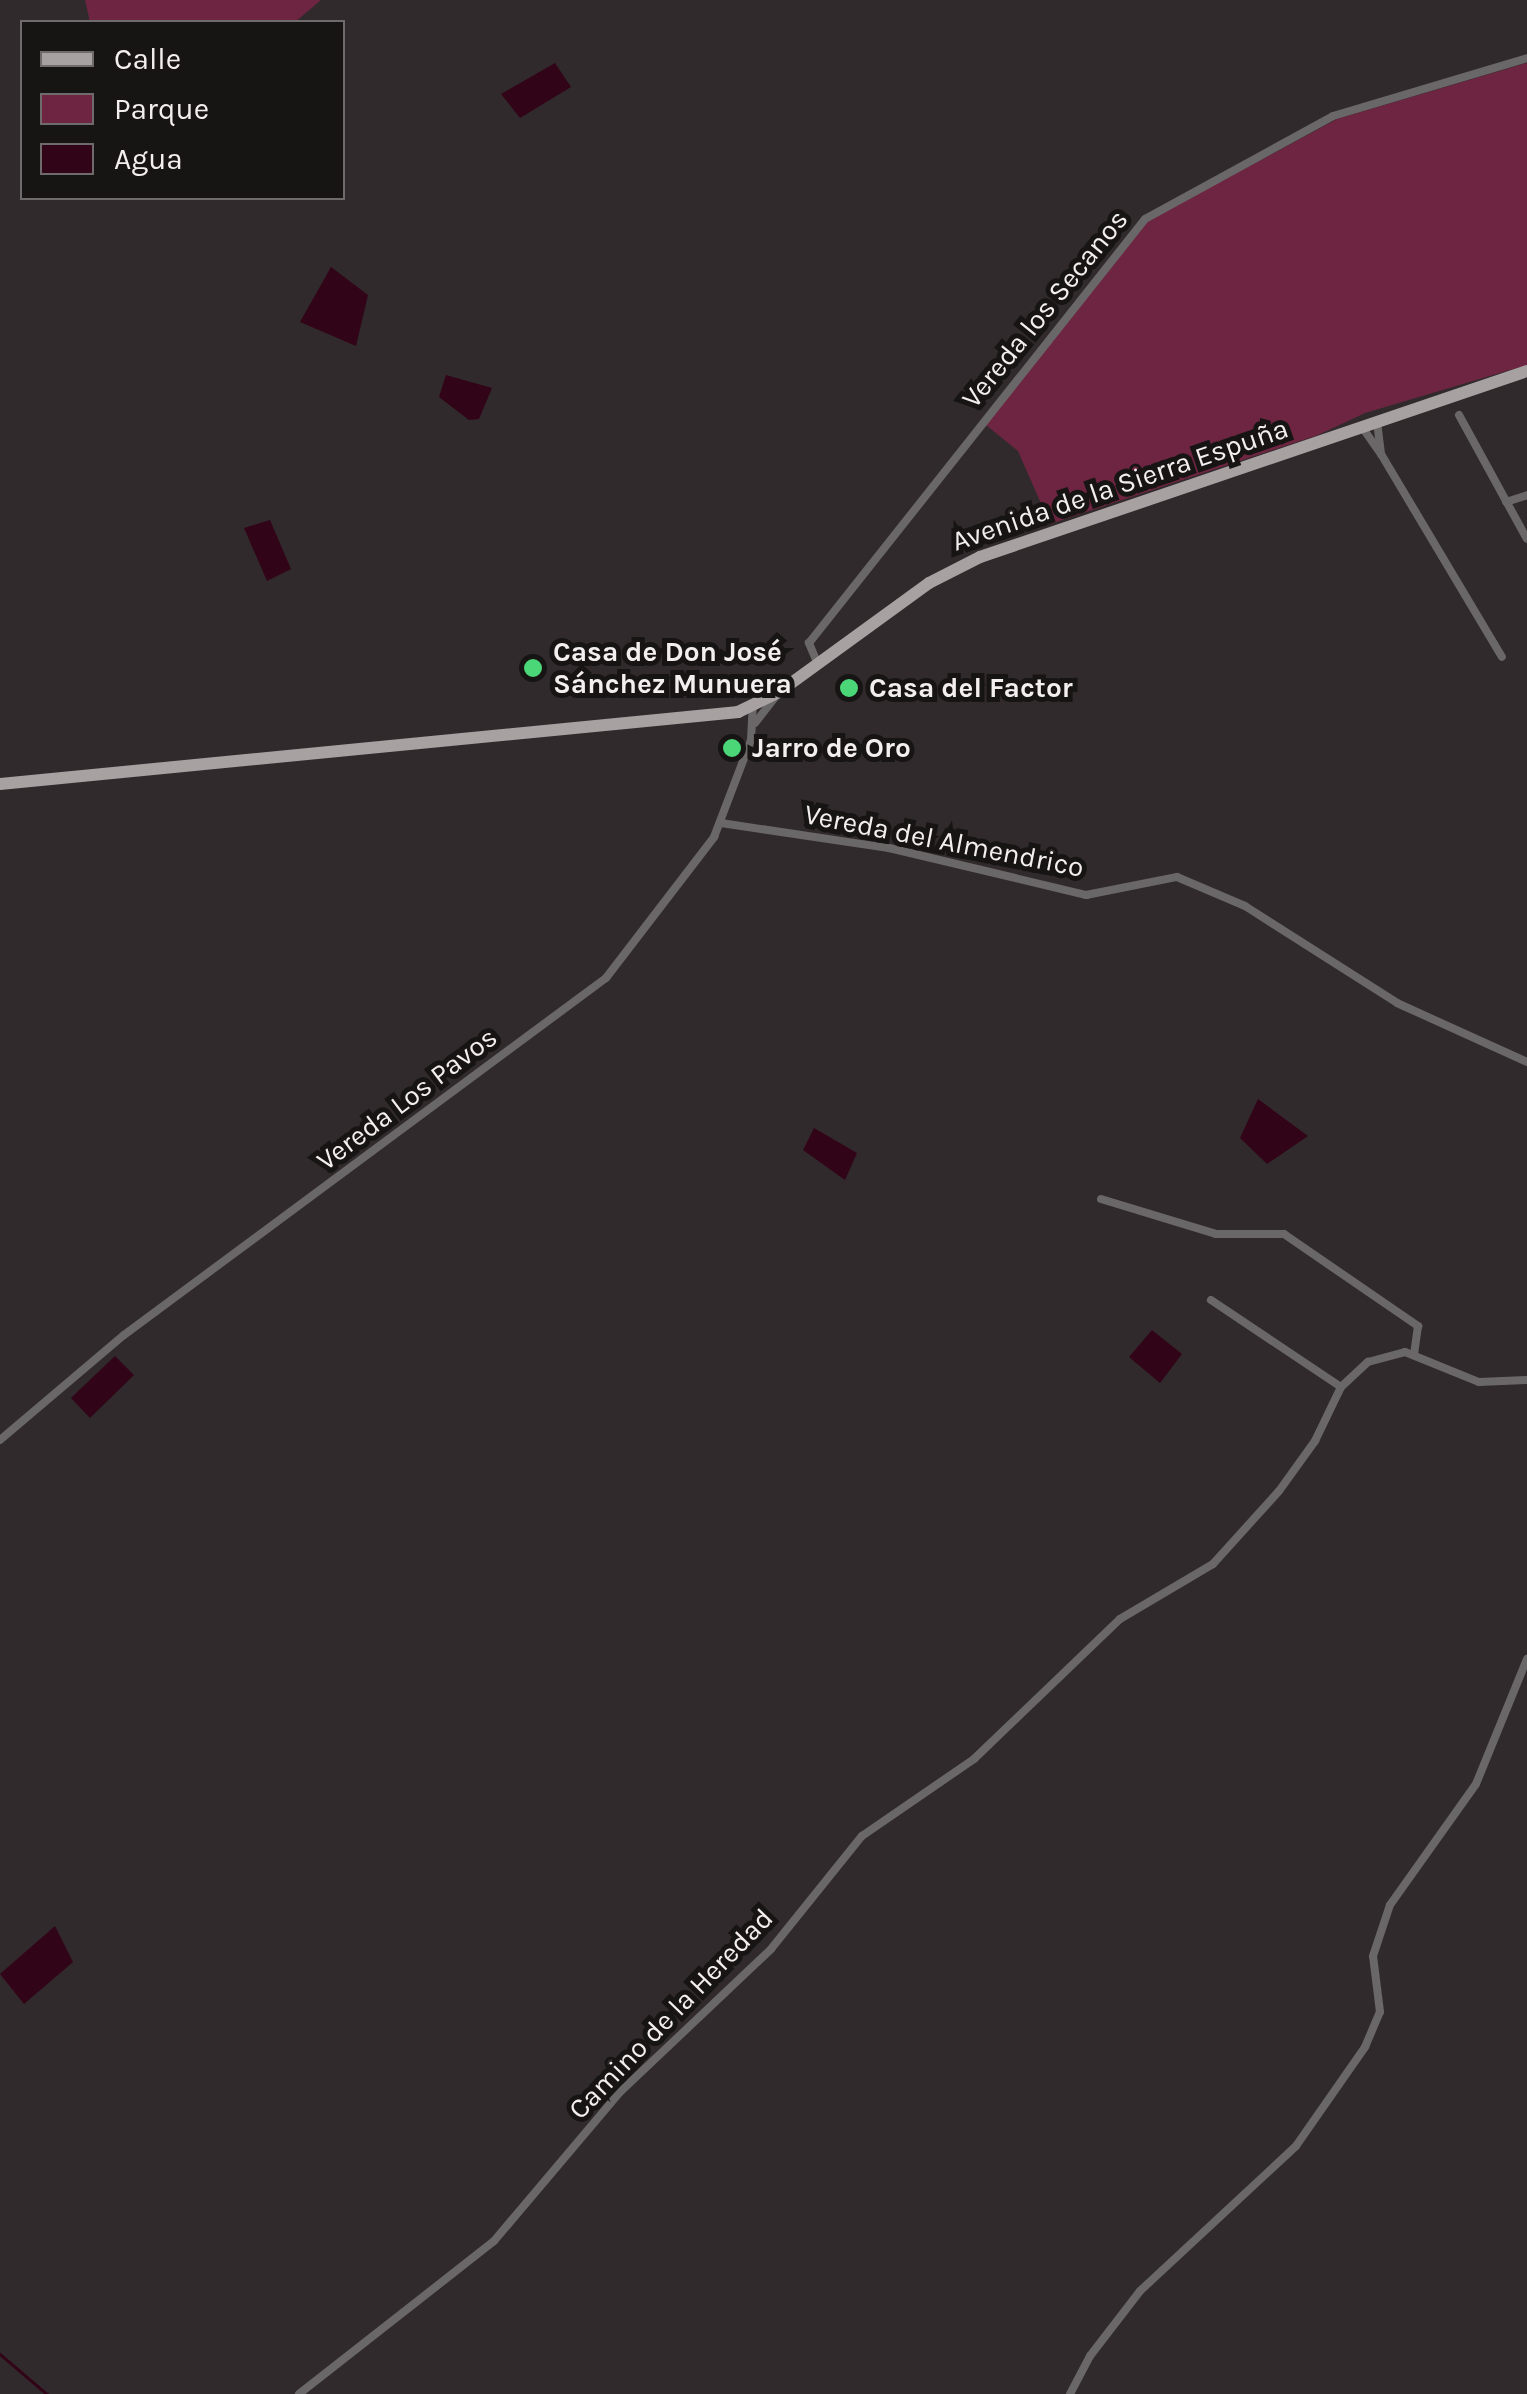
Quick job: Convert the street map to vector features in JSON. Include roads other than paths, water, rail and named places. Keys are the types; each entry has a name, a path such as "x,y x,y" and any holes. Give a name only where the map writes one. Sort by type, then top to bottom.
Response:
{"main road":[{"name":"Avenida de la Sierra Espuña","path":"0,784 679,721 753,706 779,692 929,583 980,557 1527,371"},
{"name":"Avenida de la Sierra Espuña","path":"1362,427 1364,418 1423,406"}],"street":[{"name":"Vereda los Secanos","path":"816,662 808,642 1144,219 1332,116 1527,58"},
{"path":"1458,415 1527,539"},
{"path":"1376,421 1381,454"},
{"path":"1362,427 1502,656"},
{"path":"1506,502 1527,495"},
{"path":"755,723 779,692"},
{"path":"753,706 755,723"},
{"name":"Vereda Los Pavos","path":"0,1440 124,1335 606,978 678,890 722,823 755,723"},
{"name":"Vereda del Almendrico","path":"722,823 888,848 1086,894 1177,877 1246,906 1397,1004 1527,1062"},
{"path":"1101,1200 1216,1234 1284,1234 1418,1326 1414,1354 1479,1382 1527,1380"},
{"path":"1212,1300 1341,1387"},
{"name":"Camino de la Heredad","path":"298,2394 494,2241 620,2092 771,1949 862,1836 974,1759 1120,1619 1213,1564 1292,1474 1341,1387 1376,1356 1414,1354"},
{"path":"1070,2394 1090,2356 1140,2291 1296,2146 1365,2047 1380,2012 1374,1956 1390,1905 1476,1784 1527,1659"}],"water":[{"path":"555,63 571,87 520,118 501,94"},
{"path":"331,267 368,295 356,346 300,322"},
{"path":"446,375 492,388 479,419 469,420 439,397"},
{"path":"270,520 291,569 267,581 244,528"},
{"path":"1258,1099 1308,1136 1267,1164 1240,1138"},
{"path":"814,1128 857,1153 845,1180 803,1150"},
{"path":"1152,1330 1182,1354 1160,1383 1129,1357"},
{"path":"115,1356 134,1375 90,1418 71,1398"},
{"path":"55,1926 73,1962 24,2004 0,1974"}],"waterway":[{"path":"0,2354 47,2394"}],"place":[{"name":"Casa de Don José Sánchez Munuera","path":"533,668"},
{"name":"Casa del Factor","path":"849,688"},
{"name":"Jarro de Oro","path":"732,748"}]}
